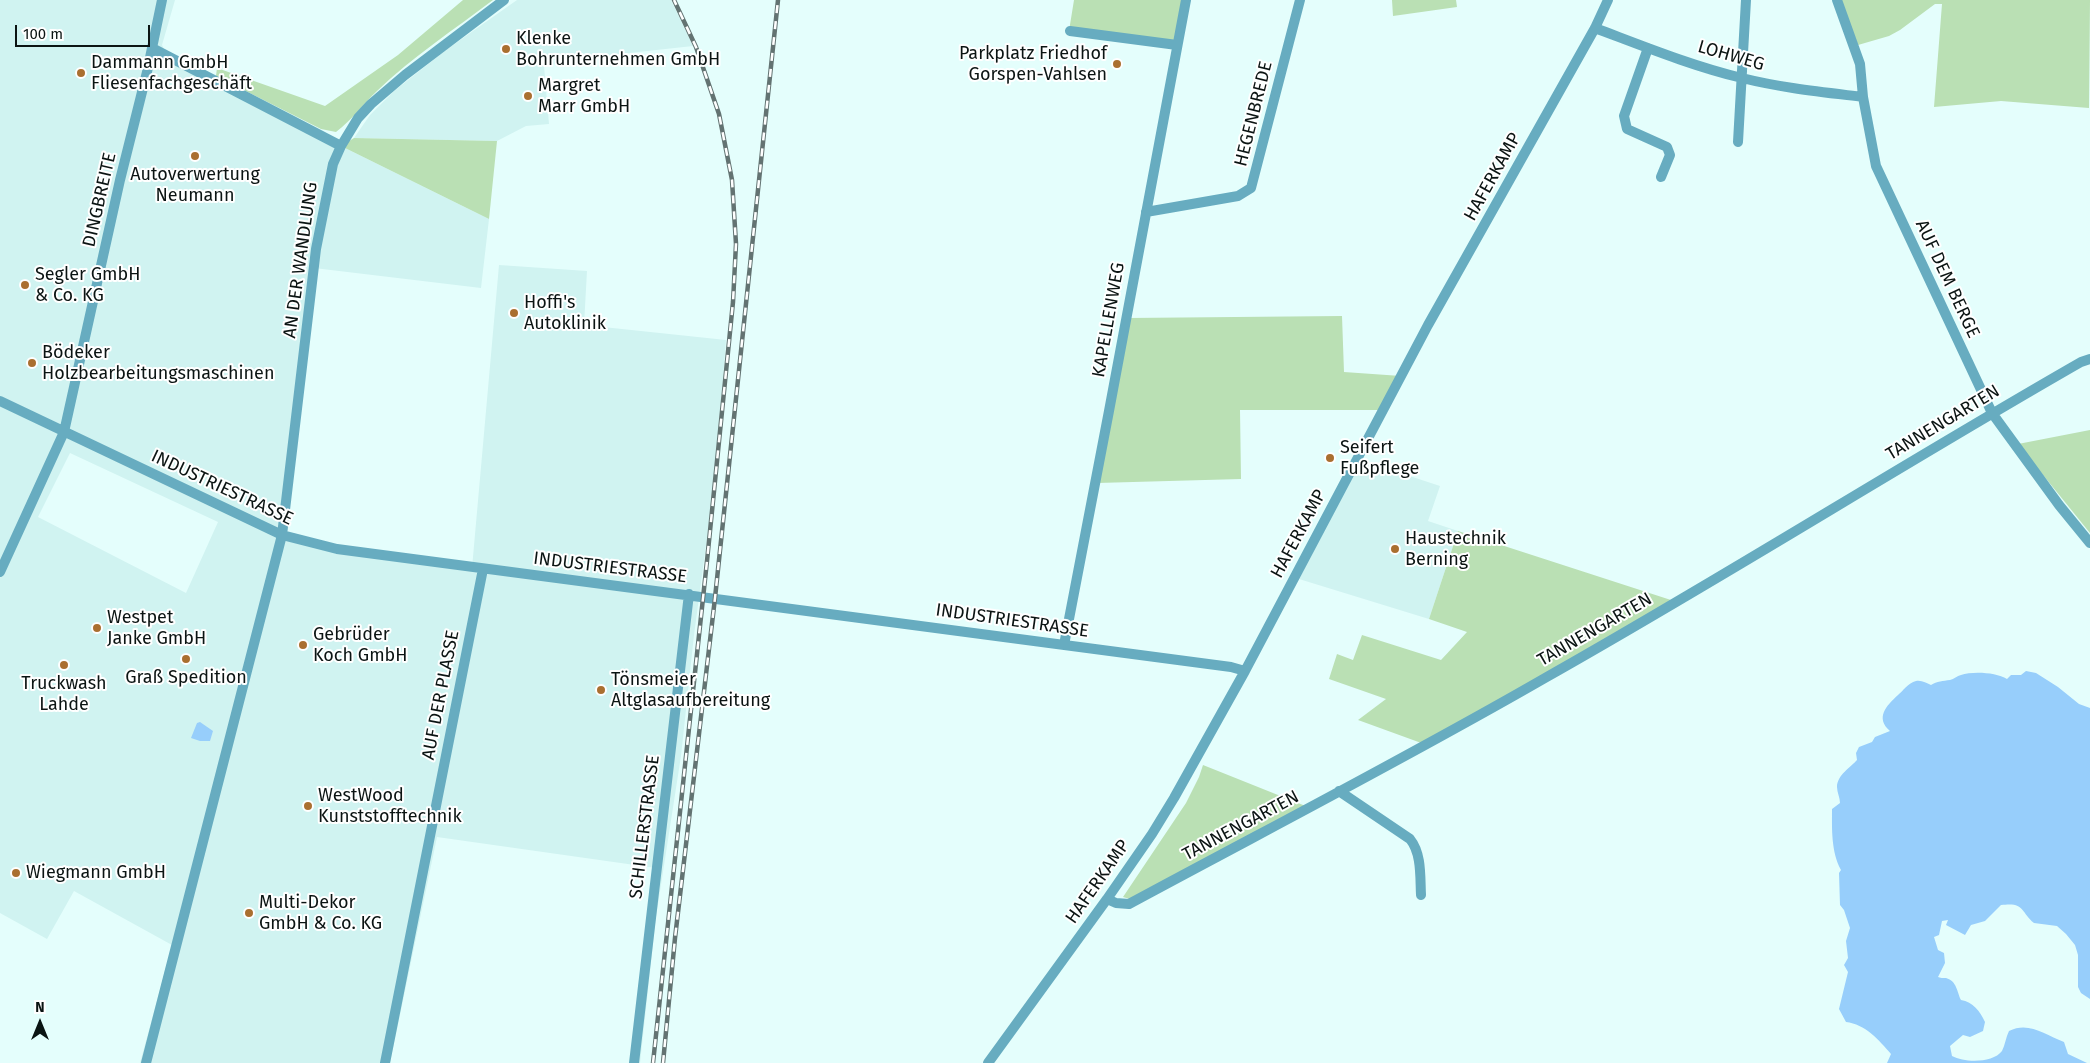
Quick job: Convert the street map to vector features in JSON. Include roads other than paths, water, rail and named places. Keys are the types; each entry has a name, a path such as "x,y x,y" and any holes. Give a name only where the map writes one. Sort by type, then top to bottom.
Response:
{"street":[{"name":"DINGBREITE","path":"0,572 64,432 162,0"},
{"name":"AN DER WANDLUNG","path":"146,1063 282,535 318,234 333,164 341,146 358,118 398,80 504,0"},
{"name":"KAPELLENWEG","path":"1064,645 1186,0"},
{"name":"HEGENBREDE","path":"1146,212 1238,196 1251,188 1300,0"},
{"name":"HAFERKAMP","path":"988,1063 1107,899 1152,834 1174,798 1245,671 1428,325 1595,28 1608,0"},
{"path":"1738,142 1746,0"},
{"name":"AUF DEM BERGE","path":"1837,0 1860,64 1863,97 1876,166 1992,413 2059,505 2090,543"},
{"name":"LOHWEG","path":"1595,28 1648,48 1742,78 1804,90 1863,97"},
{"path":"1070,31 1177,45"},
{"path":"152,48 341,146"},
{"path":"1648,48 1624,116 1627,129 1667,147 1670,155 1661,177"},
{"name":"TANNENGARTEN","path":"1107,899 1116,903 1130,904 1546,678 1992,413 2081,362 2090,359"},
{"name":"INDUSTRIESTRASSE","path":"0,401 282,535 337,549 483,570 689,594 1231,667 1245,671"},
{"name":"AUF DER PLASSE","path":"385,1063 483,570"},
{"name":"SCHILLERSTRASSE","path":"634,1063 689,594"},
{"path":"1339,791 1410,839 1416,847 1418,855 1421,895"}],"water":[{"path":"2026,671 2036,673 2058,687 2079,704 2090,708 2090,999 2081,993 2078,987 2078,955 2075,945 2066,934 2057,926 2034,923 2021,908 2009,904 2001,905 1985,921 1971,925 1965,935 1946,925 1948,920 1942,921 1939,935 1934,937 1938,950 1944,953 1945,963 1938,977 1950,979 1956,987 1961,1000 1976,1008 1985,1022 1983,1031 1970,1037 1963,1035 1950,1046 1952,1056 1971,1061 1992,1058 2002,1051 2009,1031 2016,1028 2030,1028 2064,1042 2068,1054 2087,1063 1887,1063 1891,1054 1865,1029 1846,1022 1839,1009 1848,972 1844,965 1848,958 1846,941 1850,928 1844,910 1840,905 1839,873 1841,870 1835,856 1833,840 1832,809 1840,803 1837,789 1839,779 1857,760 1856,753 1859,747 1872,742 1875,737 1890,731 1883,721 1884,712 1890,703 1911,683 1920,681 1931,685 1951,680 1960,675 1977,673 1997,675 2007,679 2011,675 2021,675"},
{"path":"200,722 213,731 210,741 200,741 191,738 197,723"}],"railway":[{"path":"653,1063 707,561 733,302 736,244 732,180 719,114 696,47 674,0"},
{"path":"663,1063 675,938 715,598 778,0"}],"place":[{"name":"Klenke Bohrunternehmen GmbH","path":"506,49"},
{"name":"Parkplatz Friedhof Gorspen-Vahlsen","path":"1117,64"},
{"name":"Dammann GmbH Fliesenfachgeschäft","path":"81,73"},
{"name":"Margret Marr GmbH","path":"528,96"},
{"name":"Autoverwertung Neumann","path":"195,156"},
{"name":"Segler GmbH & Co. KG","path":"25,285"},
{"name":"Hoffi's Autoklinik","path":"514,313"},
{"name":"Bödeker Holzbearbeitungsmaschinen","path":"32,363"},
{"name":"Seifert Fußpflege","path":"1330,458"},
{"name":"Haustechnik Berning","path":"1395,549"},
{"name":"Westpet Janke GmbH","path":"97,628"},
{"name":"Gebrüder Koch GmbH","path":"303,645"},
{"name":"Graß Spedition","path":"186,659"},
{"name":"Truckwash Lahde","path":"64,665"},
{"name":"Tönsmeier Altglasaufbereitung","path":"601,690"},
{"name":"WestWood Kunststofftechnik","path":"308,806"},
{"name":"Wiegmann GmbH","path":"16,873"},
{"name":"Multi-Dekor GmbH & Co. KG","path":"249,913"}]}
